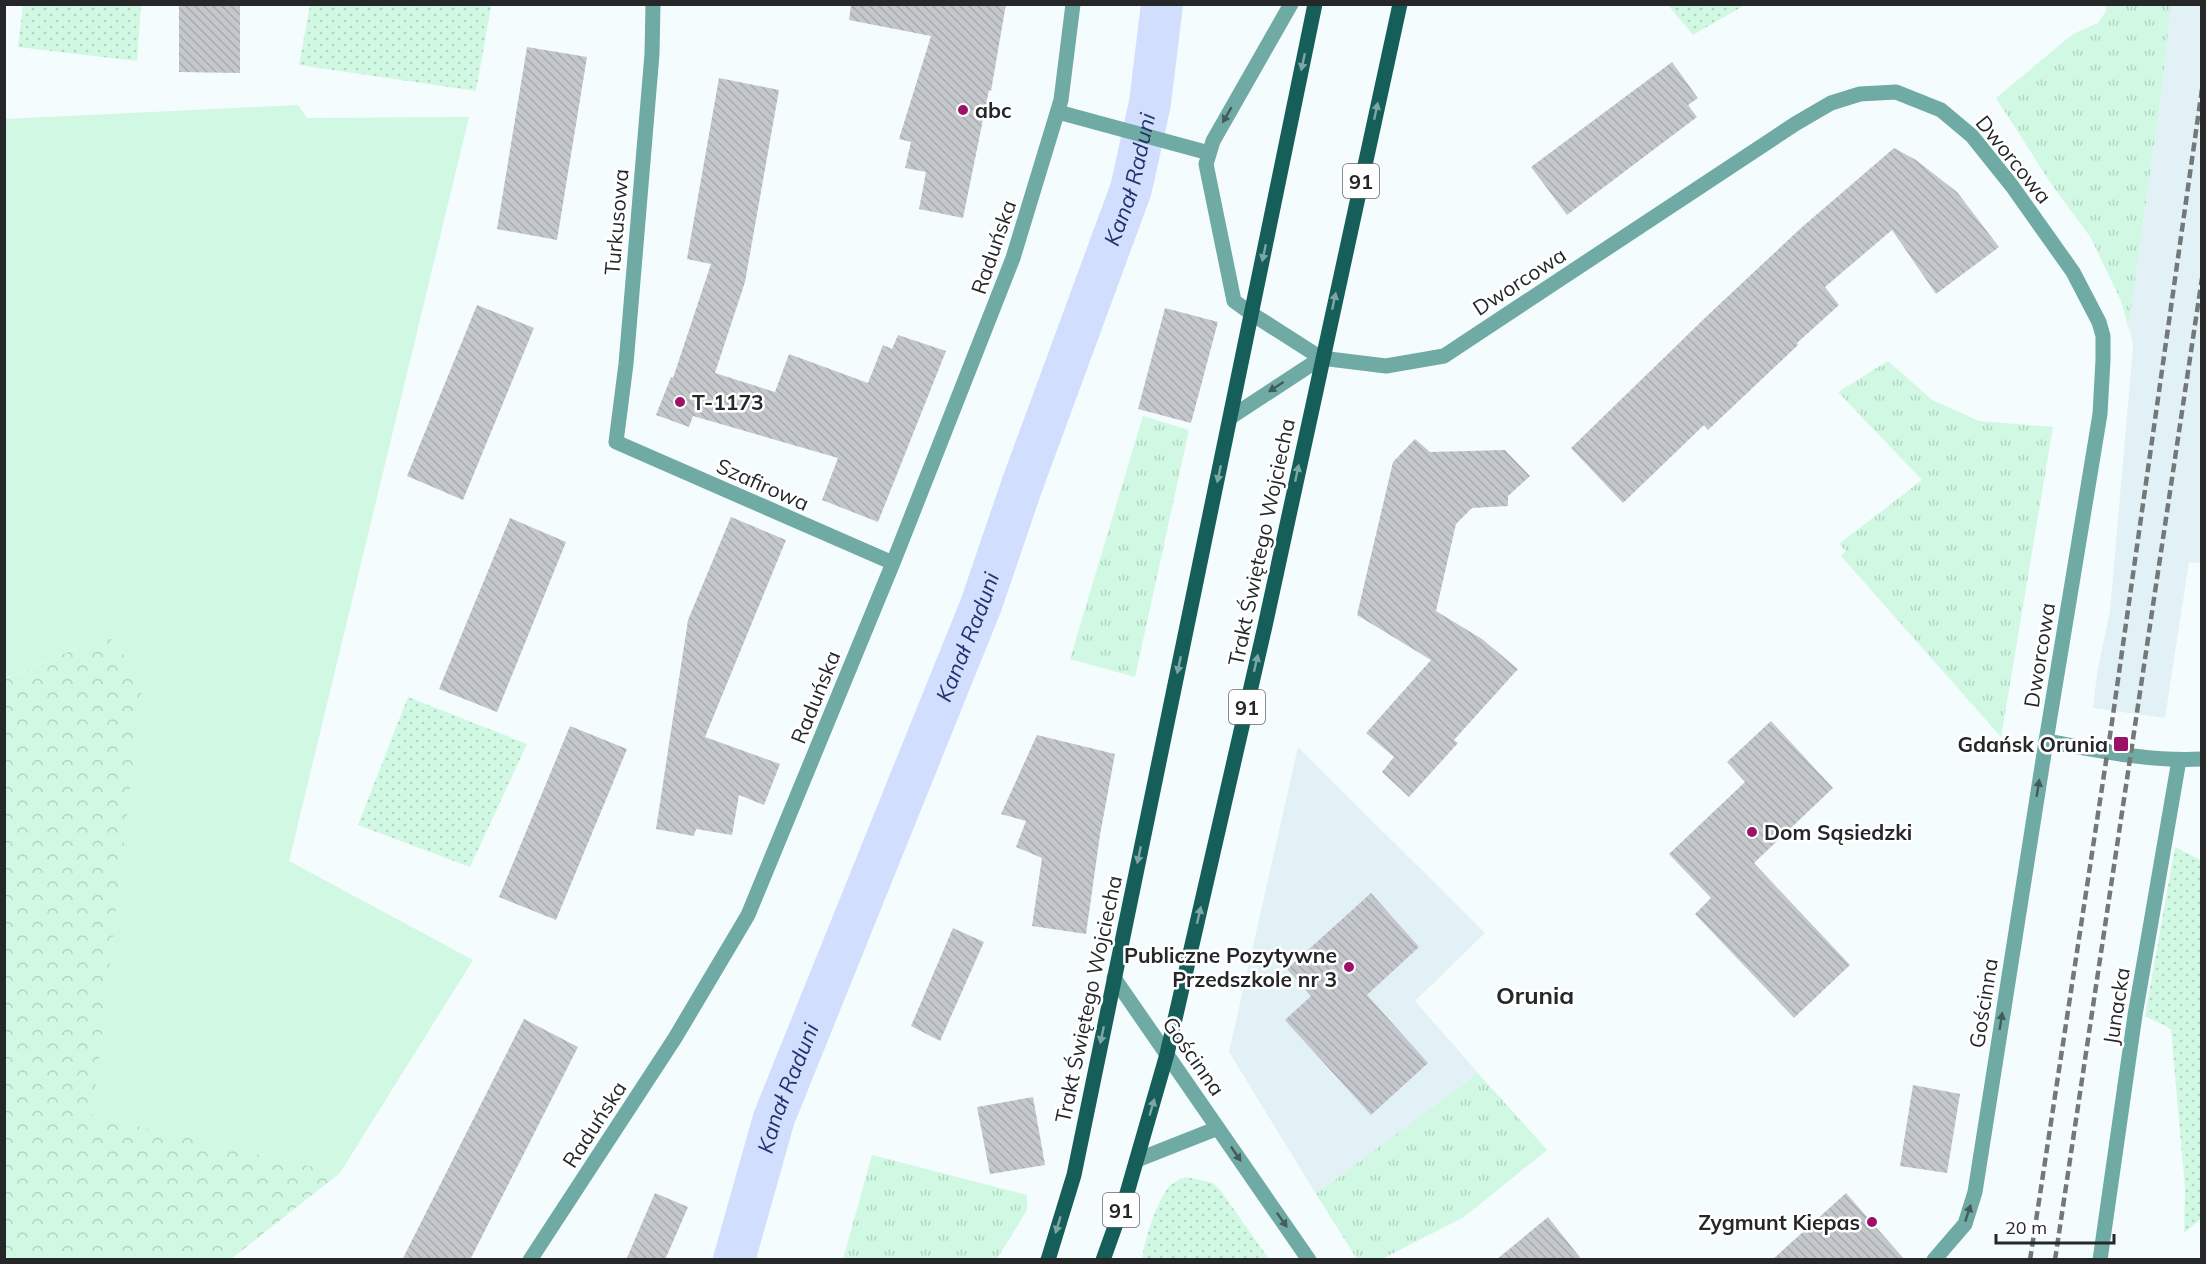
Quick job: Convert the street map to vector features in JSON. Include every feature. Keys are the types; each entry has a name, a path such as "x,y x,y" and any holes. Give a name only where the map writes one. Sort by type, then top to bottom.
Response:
{"main road":[{"name":"Trakt Świętego Wojciecha","path":"1048,1260 1074,1175 1232,417 1315,4"},
{"name":"Trakt Świętego Wojciecha","path":"1103,1260 1137,1160 1167,1054 1265,626 1400,4"}],"street":[{"name":"Turkusowa","path":"616,442 626,364 651,66 653,4"},
{"name":"Raduńska","path":"530,1260 675,1038 748,915 893,563 1012,258 1058,112 1073,4"},
{"path":"1252,314 1234,301 1206,164 1213,141 1291,4"},
{"name":"Dworcowa","path":"1252,314 1322,358 1386,366 1444,356 1795,124 1832,103 1860,94 1896,92 1941,110 1972,136 2019,195 2073,272 2099,322 2103,336 2100,414 2046,741"},
{"path":"1058,112 1209,153"},
{"path":"1232,417 1322,358"},
{"name":"Szafirowa","path":"616,442 893,563"},
{"path":"2046,741 2131,756 2179,760 2202,759"},
{"name":"Gościnna","path":"1934,1260 1965,1224 1975,1192 2046,741"},
{"name":"Junacka","path":"2100,1260 2135,1015 2179,760"},
{"name":"Gościnna","path":"1114,978 1309,1260"},
{"name":"Gościnna","path":"1137,1160 1218,1128"}],"shaded area":[{"path":"2171,5 2201,5 2201,563 2189,562 2165,718 2093,708 2097,673 2110,611 2133,347 2129,323 2161,96"},
{"name":"Publiczne Pozytywne Przedszkole nr 3","path":"1298,747 1485,933 1415,1001 1478,1073 1316,1194 1229,1052"}],"green space":[{"path":"23,5 141,5 137,61 18,47"},
{"path":"310,5 491,6 476,91 299,65"},
{"path":"1668,5 1745,5 1693,35"},
{"path":"2105,5 2171,5 2161,96 2129,323 2130,334 2121,301 2091,238 2050,182 1996,98 2073,34 2098,23 2106,11"},
{"path":"298,105 307,118 469,117 289,861 473,960 340,1173 93,1116 143,678 108,635 4,679 5,119"},
{"path":"1888,361 1932,400 1979,421 2053,427 2001,737 1841,556 1846,551 1839,544 1922,480 1838,392"},
{"path":"1143,416 1189,430 1135,677 1070,659"},
{"path":"108,635 143,678 93,1116 340,1173 231,1259 5,1260 5,679"},
{"path":"408,697 527,744 470,867 358,825"},
{"path":"2175,847 2202,861 2202,1218 2184,1233 2185,1189 2171,1029 2145,1016"},
{"path":"1478,1073 1547,1150 1464,1217 1382,1259 1357,1259 1316,1194"},
{"path":"872,1155 1027,1195 1027,1210 997,1259 843,1259"},
{"path":"1186,1177 1213,1183 1269,1259 1142,1259 1151,1224 1162,1198 1172,1184"}],"building":[{"path":"179,4 240,4 240,73 179,72"},
{"path":"851,4 1006,4 991,91 989,90 963,218 919,209 926,172 905,168 911,142 899,139 931,36 849,20"},
{"path":"527,47 587,57 557,240 497,229"},
{"path":"1672,62 1698,98 1688,105 1697,117 1567,215 1531,167"},
{"path":"719,78 779,90 745,282 715,373 775,392 789,354 868,383 883,345 892,349 898,335 946,351 878,522 822,500 838,458 693,416 689,427 656,415 671,377 673,378 711,264 687,259"},
{"path":"1894,148 1916,160 1957,192 1999,247 1936,294 1892,230 1825,287 1839,305 1708,430 1704,425 1623,503 1571,448 1801,228"},
{"path":"477,305 534,328 463,500 407,476"},
{"path":"1165,308 1218,322 1191,423 1138,409"},
{"path":"1415,439 1430,452 1505,450 1530,476 1508,496 1508,506 1472,508 1456,524 1436,611 1482,639 1518,669 1454,740 1458,743 1409,797 1382,772 1394,757 1366,733 1431,660 1357,615 1393,462"},
{"path":"731,517 786,540 705,737 780,764 764,805 739,795 732,835 696,829 694,836 656,829 688,620"},
{"path":"510,518 566,542 497,712 439,689"},
{"path":"1771,721 1833,788 1754,863 1850,965 1794,1018 1695,914 1711,898 1669,854 1745,782 1727,762"},
{"path":"570,726 627,749 556,920 499,897"},
{"path":"1037,735 1115,754 1100,835 1086,934 1032,926 1042,858 1016,847 1026,821 1001,814"},
{"path":"1371,893 1419,947 1367,995 1428,1063 1371,1115 1285,1020 1311,996 1287,969"},
{"path":"953,928 984,942 940,1041 911,1026"},
{"path":"524,1019 578,1047 470,1260 402,1260"},
{"path":"1913,1085 1960,1094 1947,1173 1900,1166"},
{"path":"1033,1097 1045,1165 990,1174 977,1107"},
{"path":"655,1193 688,1207 665,1260 626,1260"},
{"path":"1846,1193 1905,1260 1772,1260"},
{"path":"1548,1217 1582,1260 1496,1260"}],"waterway":[{"name":"Kanał Raduni","path":"734,1260 774,1118 981,605 1022,485 1131,189 1150,103 1162,4"}],"railway":[{"path":"2030,1260 2112,722 2202,89"},
{"path":"2055,1260 2202,278"}],"place":[{"name":"abc","path":"963,110"},
{"name":"T-1173","path":"680,402"},
{"name":"Gdańsk Orunia","path":"2121,744"},
{"name":"Dom Sąsiedzki","path":"1752,832"},
{"name":"Publiczne Pozytywne Przedszkole nr 3","path":"1349,967"},
{"name":"Zygmunt Kiepas","path":"1872,1222"}],"district":[{"name":"Orunia","path":"1535,995"}]}
